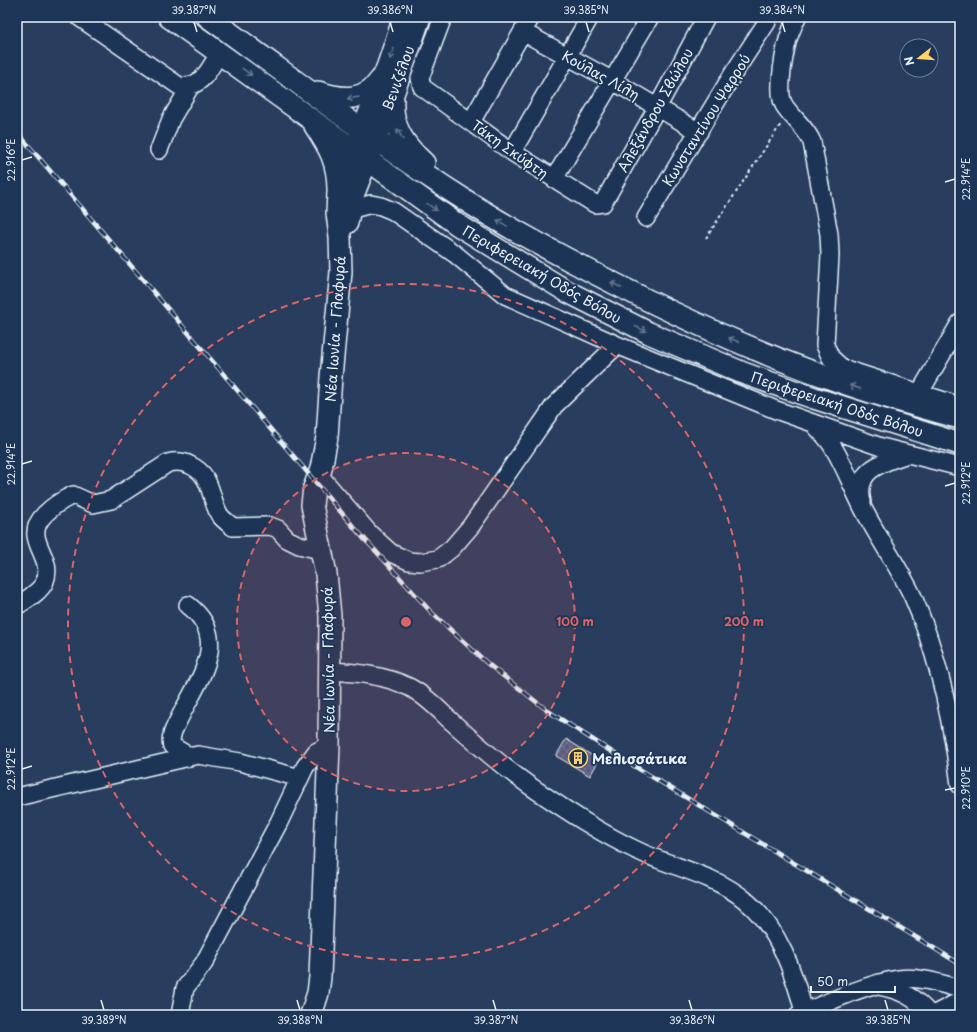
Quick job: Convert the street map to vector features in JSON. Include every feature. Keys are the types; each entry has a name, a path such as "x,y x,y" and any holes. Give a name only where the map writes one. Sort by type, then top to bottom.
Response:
{"main road":[{"name":"Περιφερειακή Οδός Βόλου","path":"169,17 309,116 409,191 458,225 568,292 649,333 757,378 814,398 960,444"},
{"name":"Περιφερειακή Οδός Βόλου","path":"208,17 391,151 454,193 507,226 636,296 685,320 822,376 960,418"},
{"name":"Βενιζέλου","path":"388,85 404,17"},
{"name":"Βενιζέλου","path":"369,134 388,85 420,17"},
{"path":"308,89 337,98 353,98 388,85 394,117 400,135 415,156 454,193"},
{"path":"309,116 334,158 346,201 363,189 376,185 391,185 409,191"},
{"name":"Νέα Ιωνία - Γλαφυρά","path":"311,1015 318,993 320,977 331,671 330,600 312,505 314,488 320,476 328,430 331,377 341,272 340,237 347,223 346,201 369,134"}],"street":[{"path":"79,17 173,83 179,86 190,87"},
{"name":"Τάκη Σκύφτη","path":"443,17 420,78 420,85 512,152 554,180 595,204 603,203"},
{"path":"512,152 590,17"},
{"path":"554,180 650,17"},
{"name":"Αλεξάνδρου Σβώλου","path":"603,203 657,108 706,17"},
{"path":"761,20 794,24 786,52 781,93 782,102 806,130 812,142 829,234 830,256 825,336 828,354 834,362 842,368 960,406"},
{"name":"Κωνσταντίνου Ψαρρού","path":"646,218 733,74 761,20"},
{"path":"471,122 527,24"},
{"name":"Κούλας Λίλη","path":"527,24 568,57 613,81 699,132"},
{"path":"159,150 171,119 190,87 200,81 219,53"},
{"path":"346,201 381,206 393,211 455,254 506,295 617,345 776,410 905,454 960,467"},
{"path":"919,394 960,323"},
{"path":"320,476 370,534 391,553 409,561 420,562 438,559 452,548 471,526 554,406 617,345"},
{"path":"812,422 831,444 866,514 895,562 912,596 929,639 950,724 960,785"},
{"path":"866,514 859,491 862,480 869,471 880,464 905,454"},
{"path":"20,604 38,591 46,579 46,566 35,531 39,520 54,506 73,495 94,504 111,500 168,463 176,460 188,464 203,474 208,480 219,514 233,527 270,526 299,545 320,550"},
{"path":"188,605 195,610 204,622 211,649 206,665 172,733 172,746 189,756"},
{"path":"331,671 376,676 410,687 425,698 502,766 534,788 622,843 718,882 744,899 771,929 786,956 802,1014 876,985 900,979 910,979 960,989"},
{"path":"180,1015 185,988 204,963 279,822 300,778 316,752 329,745"},
{"path":"17,797 189,756 205,755 300,778"},
{"path":"876,985 896,989 907,994 918,1001 932,1015 960,1001"}],"path":[{"path":"706,238 790,112"}],"building":[{"name":"Μελισσάτικα","path":"566,739 599,760 590,776 556,756"}],"railway":[{"path":"17,132 353,526 431,612 488,664 548,711 626,761 960,964"}],"place":[{"name":"Μελισσάτικα","path":"578,758"}]}
